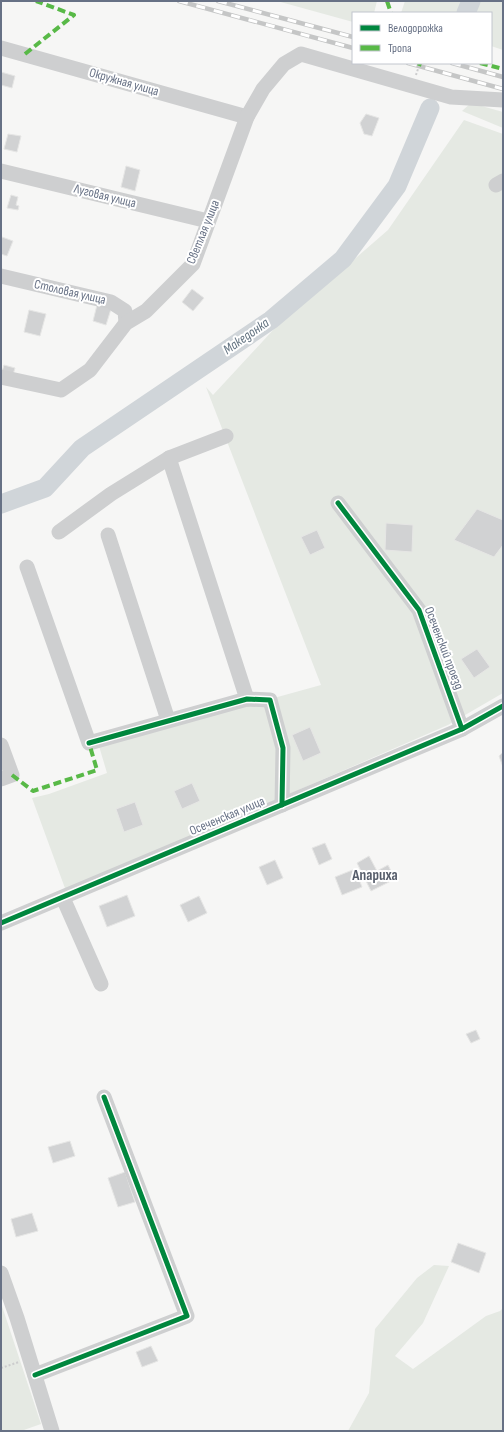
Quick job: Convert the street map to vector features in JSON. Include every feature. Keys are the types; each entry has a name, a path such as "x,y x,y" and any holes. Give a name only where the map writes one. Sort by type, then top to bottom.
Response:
{"street":[{"name":"Окружная улица","path":"1,48 247,117"},
{"name":"Светлая улица","path":"1,377 61,390 90,370 126,323 146,310 193,264 247,117 263,89 284,64 301,54 451,97 503,100"},
{"name":"Луговая улица","path":"1,171 208,221"},
{"name":"Столовая улица","path":"1,276 111,302 125,311 126,323"},
{"path":"59,532 111,494 169,458 226,436"},
{"path":"169,458 247,699"},
{"name":"Осеченский проезд","path":"338,503 419,610 462,729"},
{"path":"108,536 168,720"},
{"path":"27,567 89,743 247,699 270,700 283,748 282,805"},
{"name":"Осеченская улица","path":"1,923 462,729 503,706"},
{"path":"1,745 6,777"},
{"path":"63,898 101,984"},
{"path":"35,1375 187,1316 104,1097"},
{"path":"1,1273 30,1358 52,1431"}],"path":[{"path":"1,1368 30,1358"}],"shaded area":[{"path":"277,1 377,1 374,12 352,12 352,22"},
{"path":"405,1 503,1 503,50 492,46 492,12 401,12"},
{"path":"471,103 503,112 503,128 462,111"},
{"path":"464,120 503,134 503,693 448,725 66,891 32,798 49,794 107,773 99,746 321,685 206,387 213,395 274,329 388,230"},
{"path":"434,1265 449,1266 423,1323 395,1356 413,1369 486,1316 500,1311 503,1308 503,1431 348,1431 369,1393 375,1329 417,1278"},
{"path":"1,1303 41,1424 21,1431 1,1431"}],"building":[{"path":"1,72 15,76 12,88 1,85"},
{"path":"366,114 379,118 372,136 364,134 360,123"},
{"path":"8,134 21,136 17,152 4,149"},
{"path":"126,166 140,170 135,191 121,187"},
{"path":"11,195 18,197 16,205 19,206 18,210 7,208"},
{"path":"2,237 13,241 7,256 1,254"},
{"path":"192,289 204,298 193,311 182,302"},
{"path":"97,305 111,309 106,325 93,321"},
{"path":"29,310 46,314 40,336 24,332"},
{"path":"4,365 15,368 12,378 1,375"},
{"path":"477,509 503,520 503,545 494,557 454,540"},
{"path":"386,523 413,525 412,552 385,550"},
{"path":"317,530 325,548 310,555 301,537"},
{"path":"477,649 490,667 474,678 461,659"},
{"path":"310,727 321,753 303,761 292,735"},
{"path":"503,752 503,767 499,756"},
{"path":"192,783 200,801 182,809 174,791"},
{"path":"135,802 143,825 124,832 116,809"},
{"path":"325,843 332,859 319,865 312,848"},
{"path":"369,856 377,871 388,865 395,879 371,891 357,863"},
{"path":"275,860 283,878 267,885 259,867"},
{"path":"355,869 362,887 342,895 335,877"},
{"path":"127,895 135,916 107,927 99,906"},
{"path":"199,896 207,913 188,922 180,905"},
{"path":"476,1030 480,1039 471,1043 466,1034"},
{"path":"70,1141 75,1156 53,1163 48,1147"},
{"path":"125,1172 135,1202 118,1207 108,1178"},
{"path":"32,1213 38,1231 16,1237 11,1219"},
{"path":"458,1243 486,1253 479,1273 451,1262"},
{"path":"151,1346 158,1361 142,1367 136,1352"}],"waterway":[{"name":"Македонка","path":"466,12 471,1"},
{"name":"Македонка","path":"1,504 45,488 82,448 271,320 343,259 397,186 430,108"}],"railway":[{"path":"179,1 352,48"},
{"path":"218,1 352,37"},
{"path":"412,64 503,89"},
{"path":"456,64 503,77"}],"marked path":[{"path":"25,54 74,15 36,1"},
{"path":"387,1 391,12"},
{"path":"484,64 503,69"},
{"path":"12,775 33,791 97,770 89,743"}],"cycle path":[{"path":"338,503 419,610 462,729"},
{"path":"89,743 247,699 270,700 283,748 282,805"},
{"path":"1,923 462,729 503,706"},
{"path":"35,1375 187,1316 104,1097"}],"district":[{"name":"Апариха","path":"375,875"}]}
